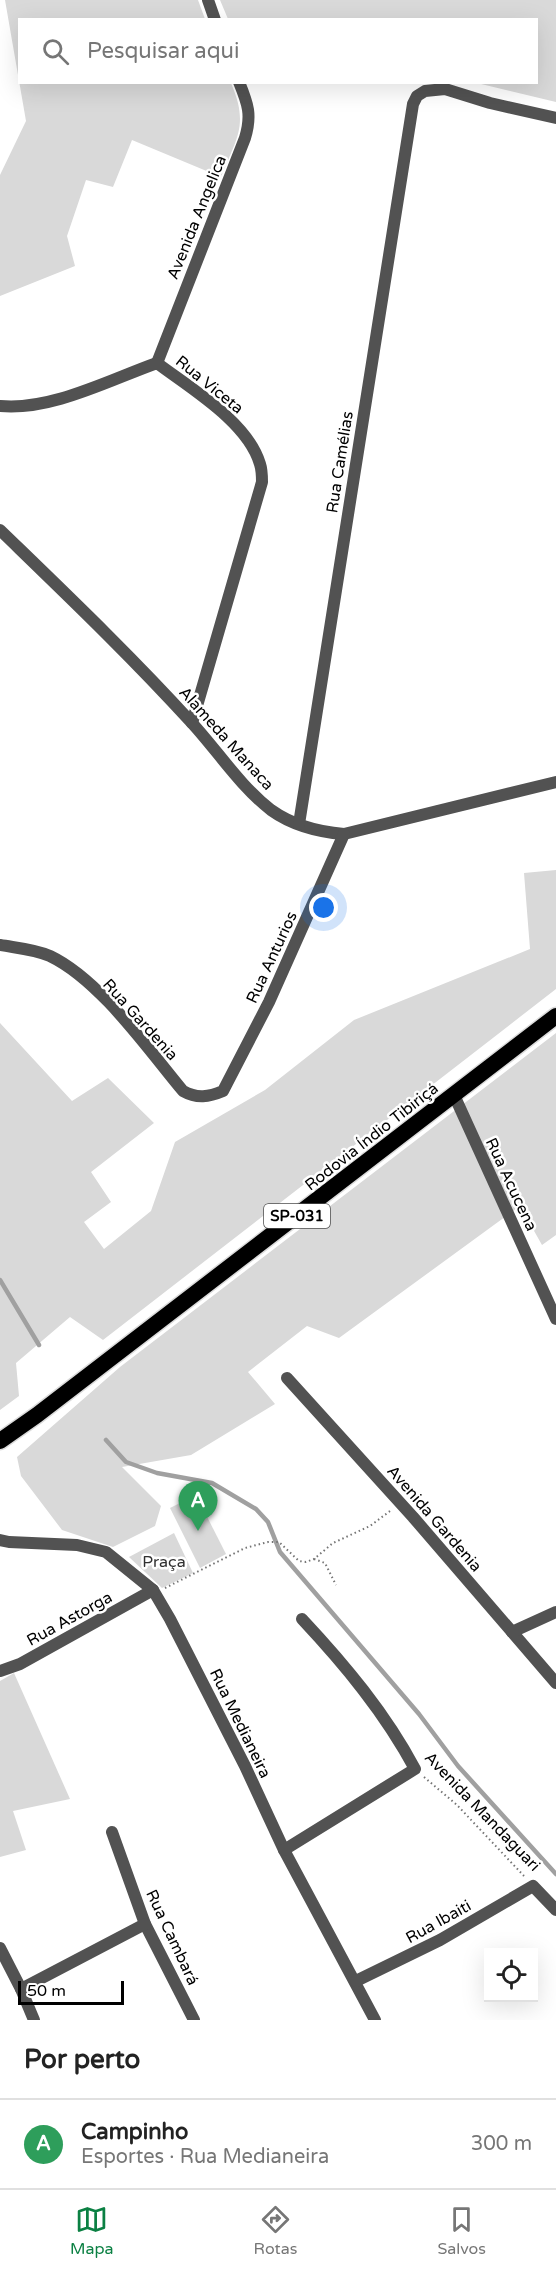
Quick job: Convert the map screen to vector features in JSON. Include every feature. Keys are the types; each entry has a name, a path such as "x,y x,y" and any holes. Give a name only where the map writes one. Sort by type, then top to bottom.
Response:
{"highway":[{"name":"Rodovia Índio Tibiriçá","path":"0,1441 37,1415 556,1016"},
{"name":"Rodovia Índio Tibiriçá","path":"0,1454 37,1415"}],"street":[{"path":"208,0 214,18"},
{"name":"Avenida Angelica","path":"156,363 248,130 249,110 240,84"},
{"name":"Rua Camélias","path":"299,824 413,104 417,96 425,91 445,89 490,103 556,118"},
{"name":"Rua Viceta","path":"0,406 25,407 41,403 80,392 156,363 230,420 245,436 256,454 262,482 192,723"},
{"name":"Alameda Manaca","path":"0,531 119,647 192,723 250,791 272,811 299,824 319,832 344,834 556,782"},
{"name":"Rua Anturios","path":"223,1091 269,1002 344,834"},
{"name":"Rua Gardenia","path":"0,945 28,949 49,956 72,968 106,1000 183,1091 192,1096 203,1097 223,1091"},
{"name":"Rua Acucena","path":"454,1095 556,1319"},
{"name":"Avenida Gardenia","path":"287,1378 401,1503 556,1683"},
{"name":"Rua Medianeira","path":"0,1540 77,1545 106,1552 154,1591 245,1766 284,1850 375,2020"},
{"name":"Rua Astorga","path":"0,1671 20,1664 154,1591"},
{"path":"512,1632 556,1612"},
{"name":"Avenida Mandaguari","path":"302,1619 339,1659 378,1709 415,1769"},
{"path":"284,1850 415,1769"},
{"name":"Rua Cambará","path":"112,1832 145,1924 194,2020"},
{"name":"Avenida Mandaguari","path":"533,1886 556,1910"},
{"name":"Rua Ibaiti","path":"356,1982 440,1940 533,1886"},
{"path":"21,1989 145,1924"},
{"path":"0,1948 34,2020"}],"path":[{"path":"154,1591 258,1544 279,1542 299,1561 306,1562 314,1559 325,1548 370,1526 401,1503"},
{"path":"314,1559 325,1563 336,1585"},
{"name":"Avenida Mandaguari","path":"415,1769 457,1805 533,1886"}],"green space":[{"path":"5,0 198,0 205,18 18,18 18,75"},
{"path":"220,0 556,0 556,102 481,84 538,84 538,18 228,18"},
{"path":"20,84 231,84 240,121 236,141 221,177 132,140 113,187 86,180 67,236 75,266 0,296 0,175 26,121"},
{"path":"556,870 556,989 103,1340 70,1317 16,1363 19,1396 0,1410 0,1023 72,1101 108,1078 154,1123 91,1172 111,1202 84,1222 104,1249 151,1211 175,1142 265,1090 354,1020 530,949 524,873"},
{"path":"556,1033 556,1235 542,1245 520,1206 339,1338 307,1326 248,1372 275,1404 191,1455 122,1467 161,1506 155,1526 113,1547 62,1530 21,1476 17,1457 120,1367"},
{"path":"196,1495 226,1554 200,1568 170,1508"},
{"name":"Praça","path":"174,1533 193,1573 162,1588 129,1557"},
{"path":"14,1673 70,1799 13,1811 26,1850 0,1857 0,1681"}],"waterway":[{"path":"0,1280 39,1345"},
{"path":"106,1440 126,1462 157,1473 212,1483 256,1509 268,1522 280,1552 419,1714 458,1766 556,1874"}],"place":[{"name":"Campinho","path":"198,1531"}]}
